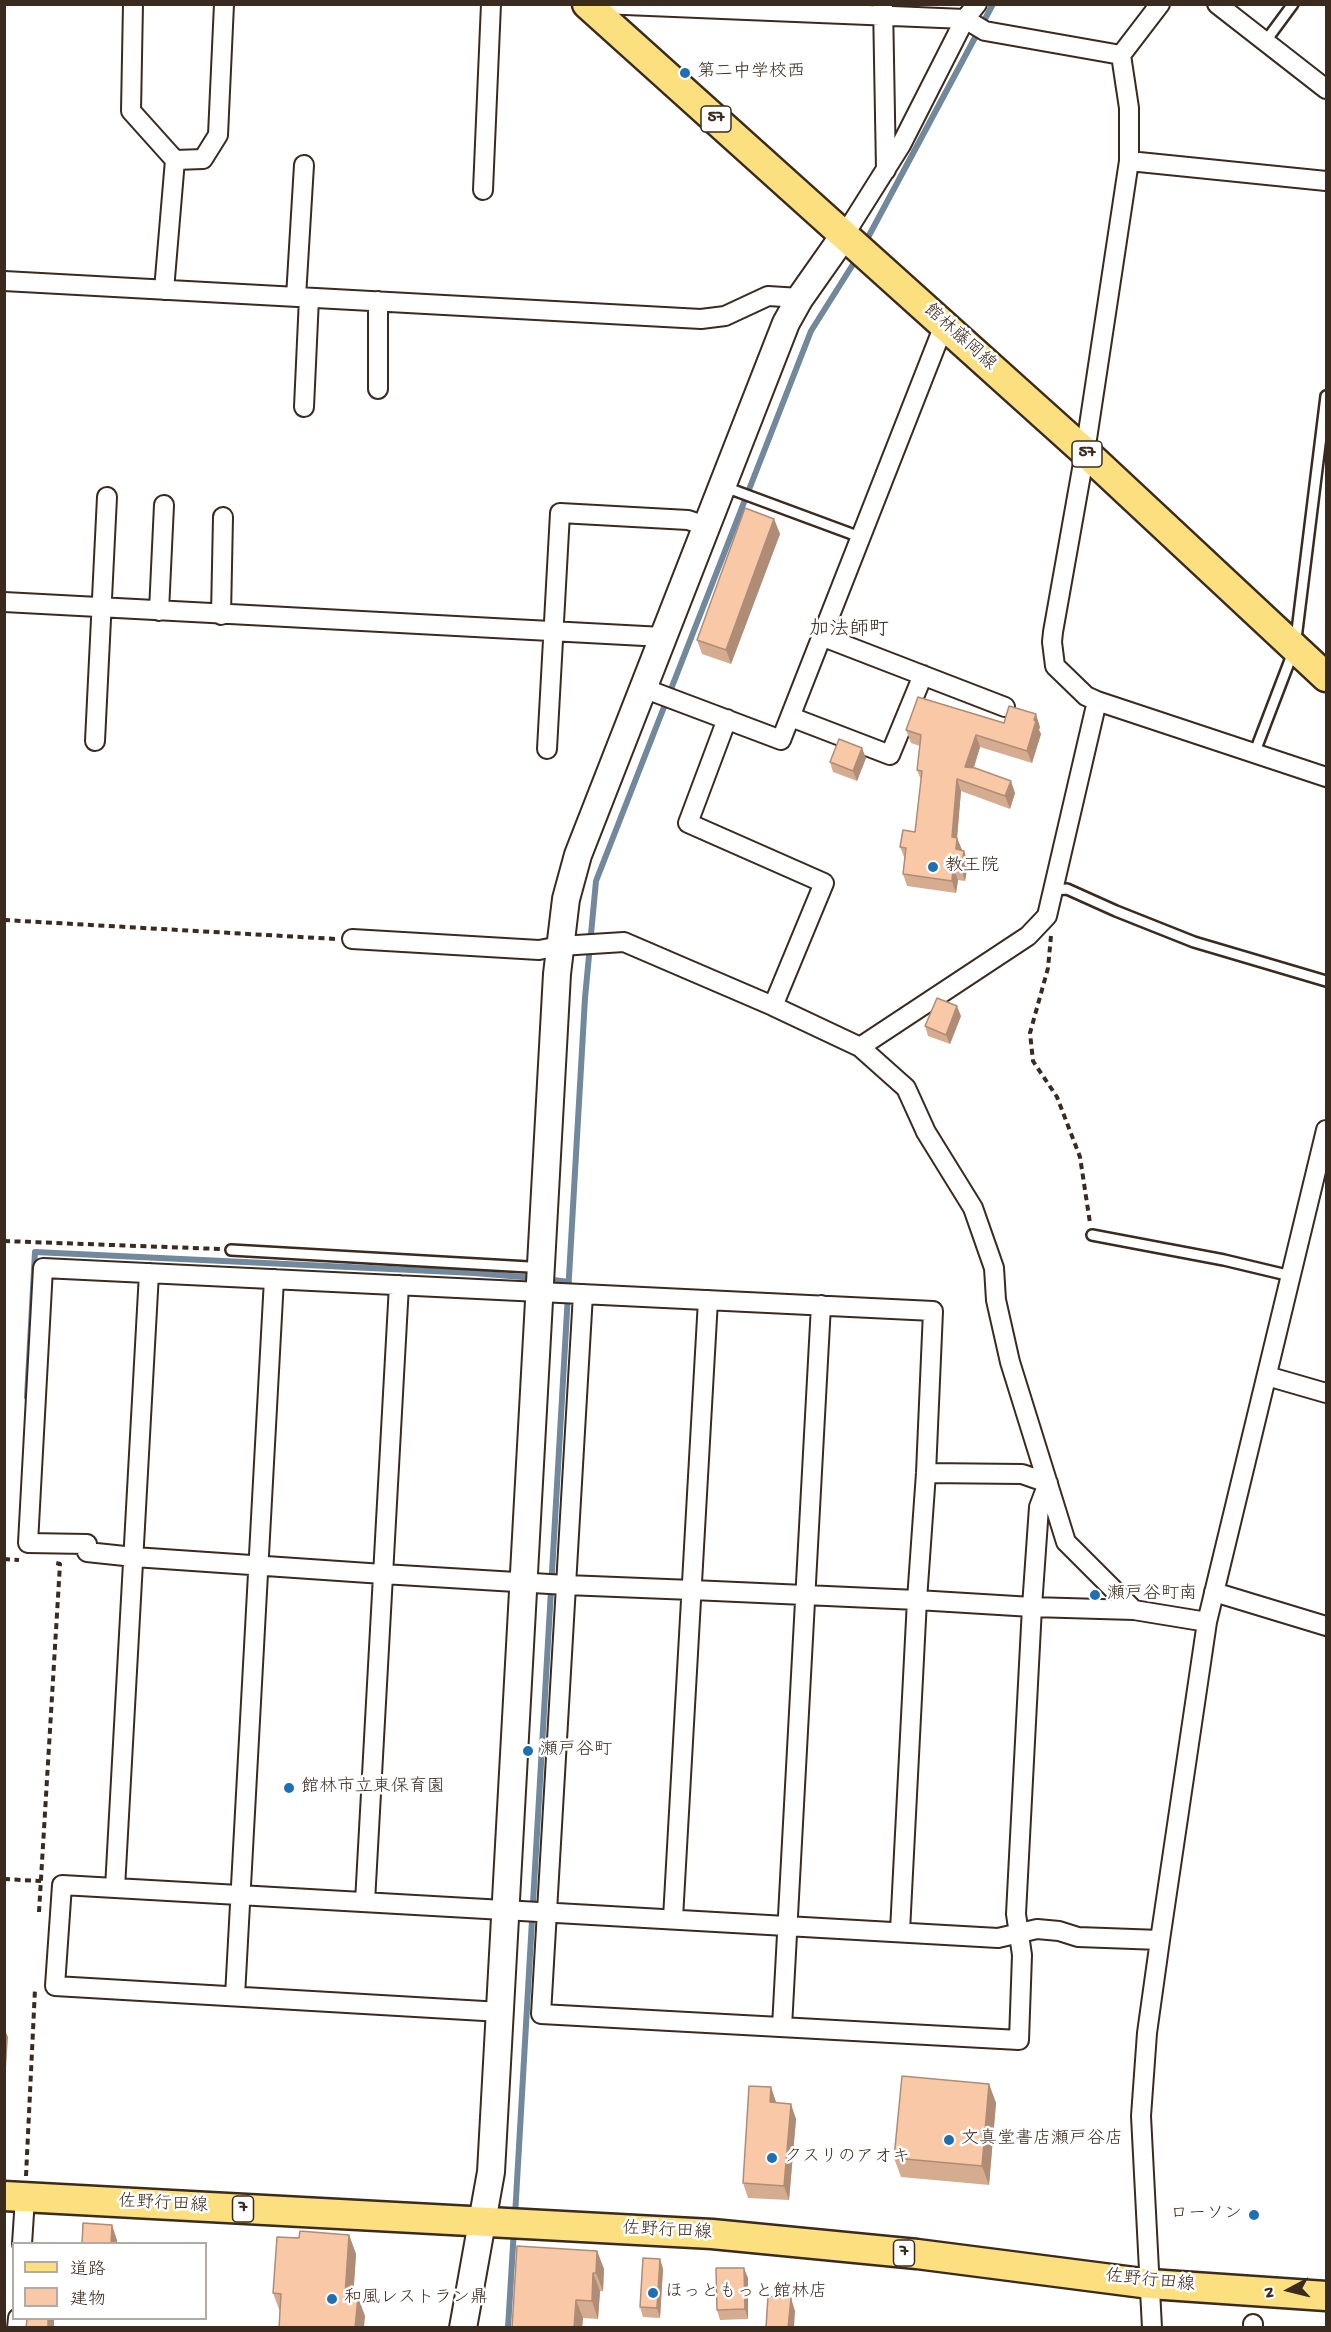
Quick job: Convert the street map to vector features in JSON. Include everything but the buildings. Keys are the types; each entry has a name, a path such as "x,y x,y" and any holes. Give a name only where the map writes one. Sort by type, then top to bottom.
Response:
{"main road":[{"name":"館林藤岡線","path":"587,4 1085,452 1326,677"},
{"name":"佐野行田線","path":"15,2197 712,2234 815,2243 1150,2284 1326,2296"}],"street":[{"path":"133,4 131,111 175,160 164,290"},
{"path":"175,160 203,159 218,135 224,4"},
{"path":"483,190 491,4"},
{"path":"601,4 883,9 965,19 985,31 1121,55"},
{"path":"463,2328 491,2172 540,1281 560,946 566,899 578,855 786,323 800,298 845,234 901,145 965,19 977,4"},
{"path":"1160,4 1121,55 1129,108 1129,161 1085,452 1052,642 1055,666 1086,696 1096,701 1326,777"},
{"path":"1217,4 1326,89"},
{"path":"883,9 886,170"},
{"path":"1129,161 1326,181"},
{"path":"304,165 304,407"},
{"path":"4,281 701,319 725,316 768,296 800,298"},
{"path":"378,302 378,389"},
{"path":"643,688 781,740 944,325"},
{"path":"95,741 107,497"},
{"path":"159,611 164,505"},
{"path":"547,749 560,513 688,520 706,526"},
{"path":"221,615 223,517"},
{"path":"4,602 663,637"},
{"path":"821,636 1005,707"},
{"path":"791,717 890,755 923,675"},
{"path":"860,1047 1028,936 1047,916 1096,701"},
{"path":"727,719 688,823 824,883 773,1006"},
{"path":"352,939 539,950 560,946 624,942 773,1006 860,1047 906,1088 926,1132 973,1208 994,1268 996,1299 1010,1362 1066,1542 1134,1610"},
{"path":"1152,2328 1141,2116 1147,2033 1160,1940 1207,1622 1326,1130"},
{"path":"900,1931 917,1600 926,1473 933,1311 584,1294 540,1281 399,1285 43,1268 28,1543 87,1544 87,1552 134,1557 383,1575 917,1600 1032,1607 1134,1610 1207,1622"},
{"path":"115,1888 149,1273"},
{"path":"235,1996 274,1279"},
{"path":"365,1902 399,1285"},
{"path":"584,1294 541,2014 1019,2040 1022,1955 1016,1914 1039,1507 1048,1483"},
{"path":"673,1918 708,1300"},
{"path":"782,2026 821,1305"},
{"path":"1267,1376 1326,1393"},
{"path":"926,1473 1022,1474 1048,1483"},
{"path":"1214,1592 1326,1626"},
{"path":"501,2012 55,1986 62,1885 998,1938 1037,1929 1059,1931 1078,1937 1160,1940"},
{"path":"15,2197 22,2242"}],"lane":[{"path":"1265,42 1293,4"},
{"path":"1254,754 1294,648 1326,396"},
{"path":"722,486 860,537"},
{"path":"1054,890 1067,888 1116,911 1194,942 1326,981"},
{"path":"1092,1235 1224,1260 1290,1276"},
{"path":"231,1250 529,1267 540,1281"}],"path":[{"path":"1047,916 1052,941 1048,968 1030,1034 1034,1061 1057,1097 1080,1157 1092,1235"},
{"path":"4,920 352,939"},
{"path":"4,1241 231,1250"},
{"path":"4,1559 27,1561"},
{"path":"39,1918 60,1564 49,1563"},
{"path":"4,1879 41,1881"},
{"path":"15,2197 35,1987"}],"waterway":[{"path":"865,243 993,4"},
{"path":"515,2216 585,998 596,881 811,331 857,258"},
{"path":"27,1397 35,1252 474,1273 535,1278"},
{"path":"546,1279 569,1282"},
{"path":"508,2328 514,2229"}],"place":[{"name":"第二中学校西","path":"685,73"},
{"name":"教王院","path":"933,867"},
{"name":"瀬戸谷町南","path":"1095,1595"},
{"name":"瀬戸谷町","path":"528,1751"},
{"name":"館林市立東保育園","path":"289,1788"},
{"name":"文真堂書店瀬戸谷店","path":"949,2140"},
{"name":"クスリのアオキ","path":"772,2158"},
{"name":"ローソン","path":"1254,2215"},
{"name":"ほっともっと館林店","path":"653,2293"},
{"name":"和風レストラン鼎","path":"332,2299"}],"district":[{"name":"加法師町","path":"849,631"}]}
